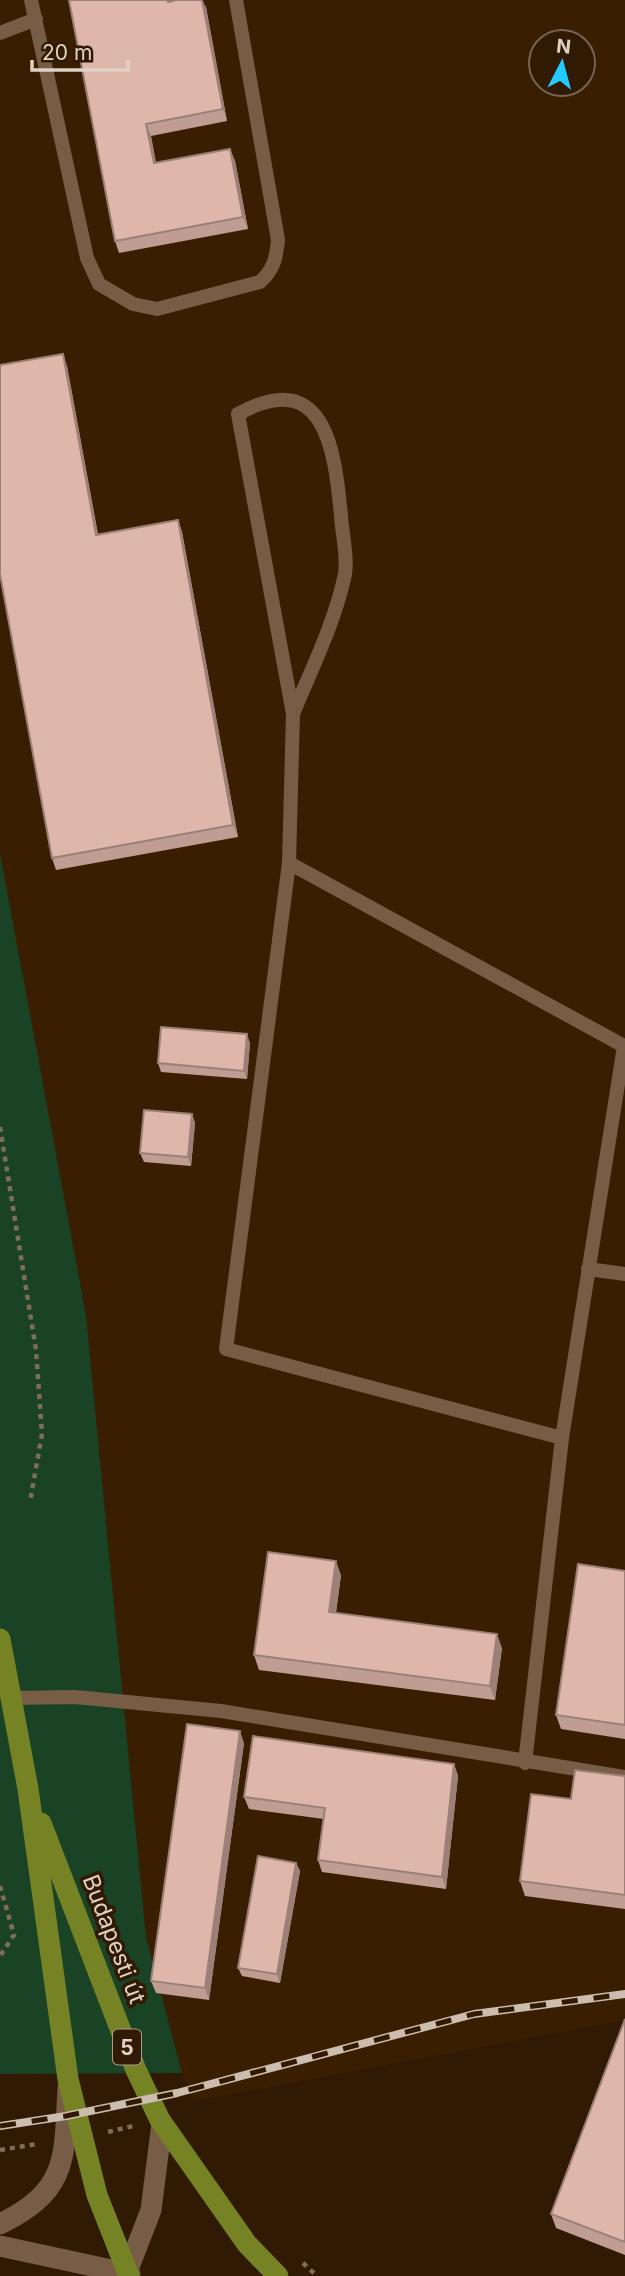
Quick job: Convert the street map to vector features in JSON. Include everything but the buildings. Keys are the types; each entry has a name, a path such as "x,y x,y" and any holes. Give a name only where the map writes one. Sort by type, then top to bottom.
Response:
{"main road":[{"name":"Budapesti út","path":"0,1639 28,1789 68,2079 97,2195 127,2275"},
{"name":"Budapesti út","path":"28,1789 131,2057 162,2123 247,2244 278,2276"},
{"path":"0,2224 34,2204 55,2180 68,2140 68,2079"},
{"path":"0,2246 127,2275 151,2210 162,2123"}],"lane":[{"path":"30,0 87,258 99,284 133,304 157,309 260,282 271,273 276,261 278,240 236,0"},
{"path":"0,33 36,19"},
{"path":"293,714 327,631 346,571 338,480 336,466 316,413 294,399 264,400 239,414 293,714 289,863 226,1349 562,1438"},
{"path":"289,863 624,1046 562,1438 525,1763"},
{"path":"588,1269 625,1274"},
{"path":"10,1698 75,1697 207,1709 525,1763 625,1777"}],"path":[{"path":"0,1127 37,1364 43,1434 30,1502"},
{"path":"0,1886 14,1935 0,1956"}],"shaded area":[{"path":"0,0 625,0 625,2020 195,2101 182,2073 146,1937 86,1315 0,853"}],"green space":[{"path":"0,853 86,1315 146,1937 182,2073 0,2074"}],"railway":[{"path":"0,2126 66,2116 177,2093 474,2014 625,1994"}]}
